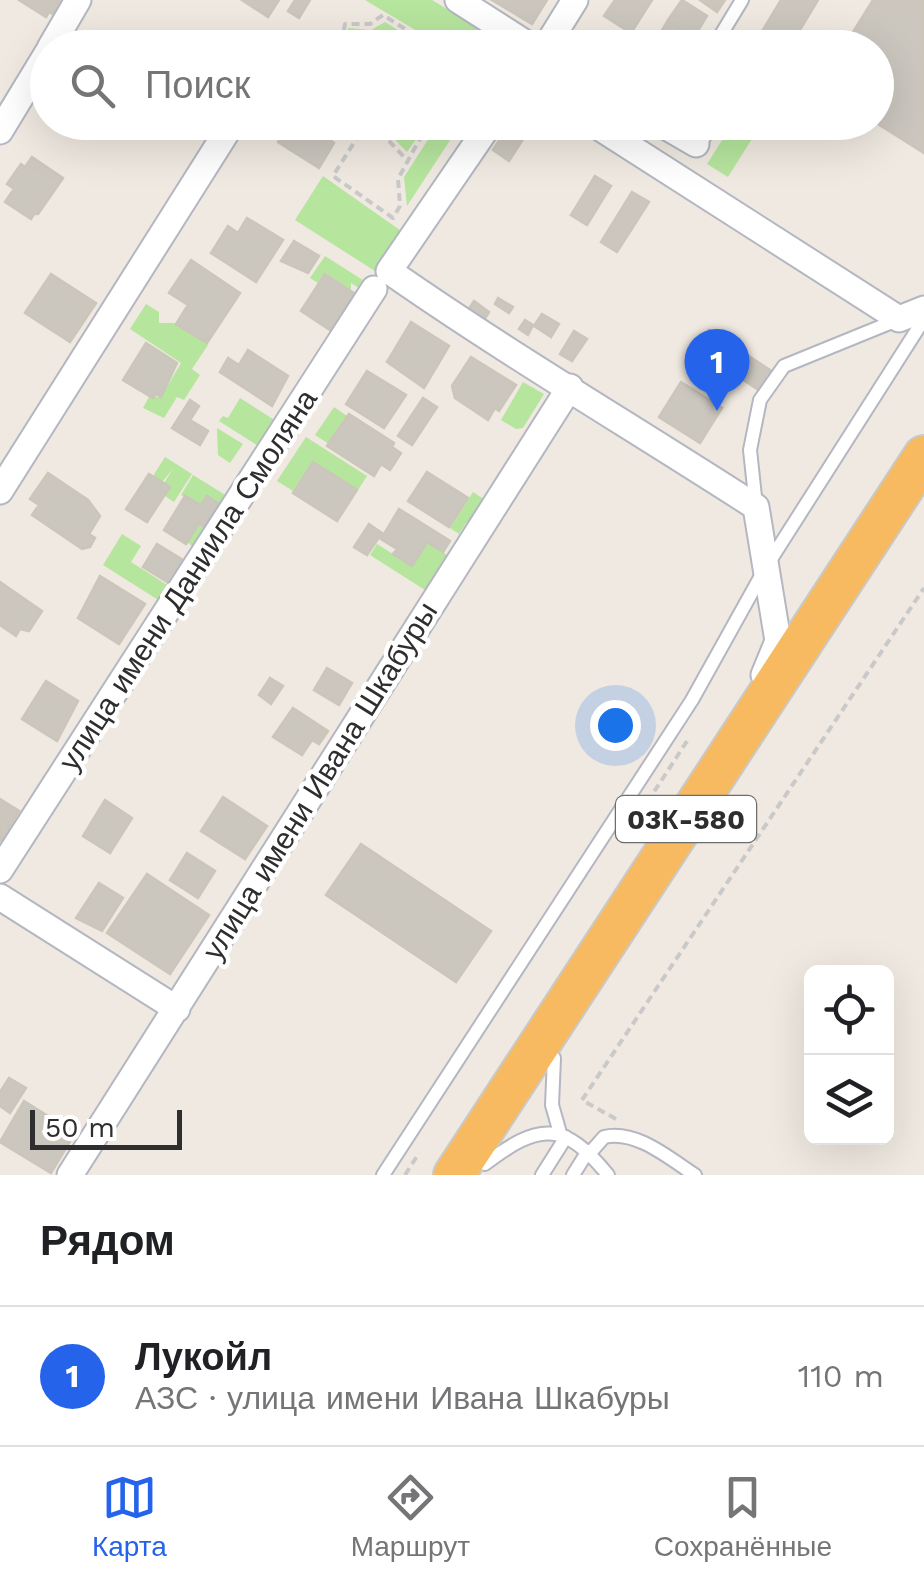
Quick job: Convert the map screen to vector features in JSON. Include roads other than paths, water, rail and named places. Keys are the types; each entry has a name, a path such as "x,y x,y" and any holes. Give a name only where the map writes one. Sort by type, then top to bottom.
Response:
{"highway":[{"name":"03К-580","path":"472,1171 705,790 924,456"},
{"name":"03К-580","path":"472,1171 554,1058 924,484"}],"street":[{"path":"61,30 78,0"},
{"path":"458,0 505,30"},
{"path":"556,30 575,0"},
{"path":"0,131 30,81"},
{"path":"0,490 222,140"},
{"path":"480,140 389,271 470,328 756,506 778,641 752,706 722,750 705,790"},
{"path":"620,140 912,319 924,309"},
{"path":"689,140 696,144"},
{"name":"улица имени Даниила Смоляна","path":"0,870 374,289"},
{"name":"улица имени Ивана Шкабуры","path":"70,1175 570,387"},
{"path":"0,897 177,1009"}],"lane":[{"path":"724,30 742,0"},
{"path":"696,144 703,140"},
{"path":"756,506 750,450 760,400 784,366 912,319"},
{"path":"384,1175 692,700 912,319"},
{"path":"542,1175 563,1135 552,1105 554,1058"},
{"path":"472,1171 514,1141 528,1136 563,1135 589,1152 608,1175"},
{"path":"572,1175 604,1137 622,1136 647,1145 696,1175"}],"place":[{"name":"Лукойл","path":"717,411"}]}
